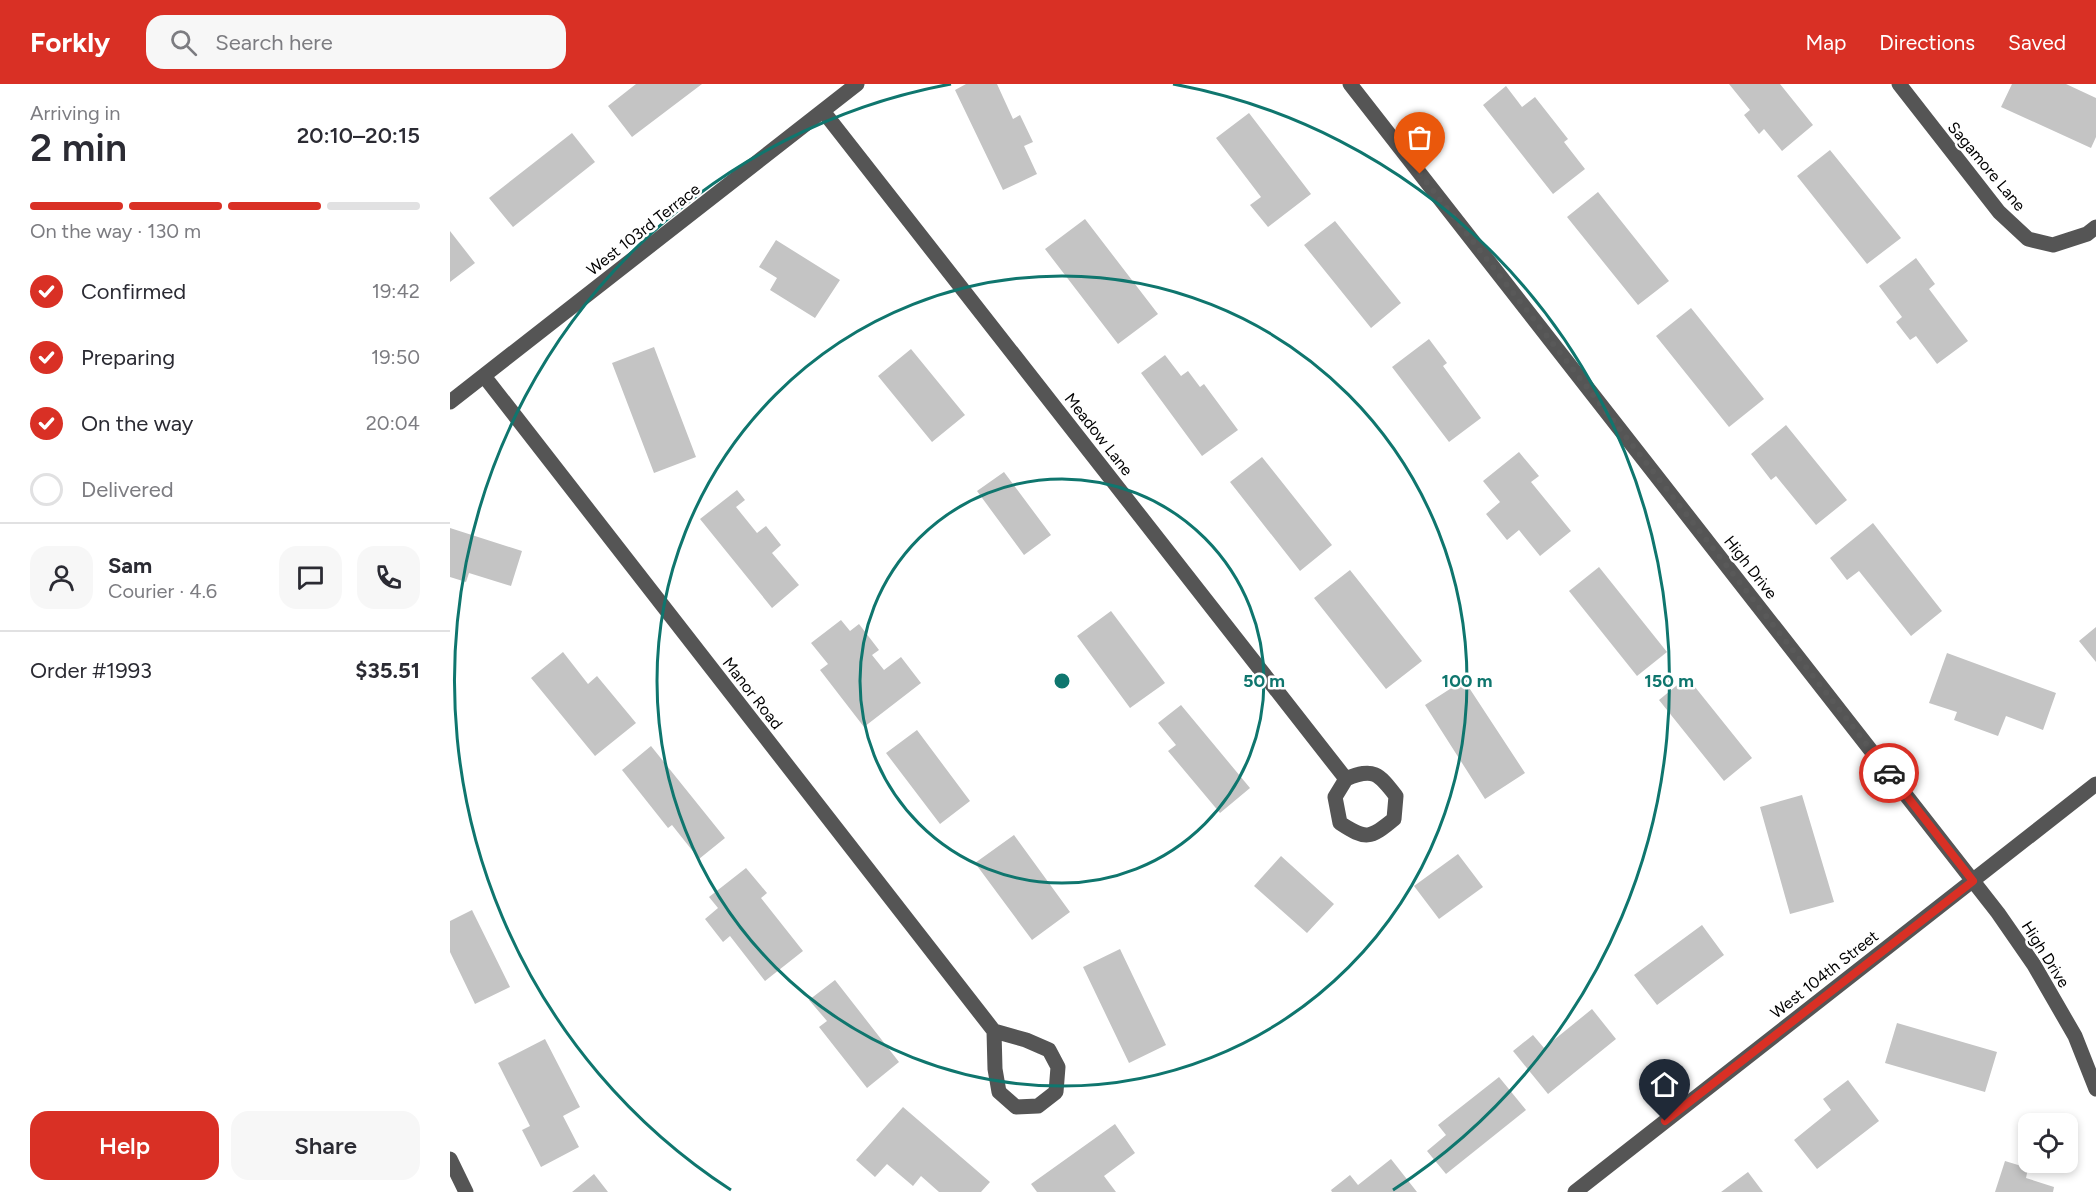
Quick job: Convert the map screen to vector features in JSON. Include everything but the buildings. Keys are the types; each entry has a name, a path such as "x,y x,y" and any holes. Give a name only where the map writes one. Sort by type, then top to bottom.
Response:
{"street":[{"name":"West 103rd Terrace","path":"450,402 857,84"},
{"name":"High Drive","path":"1350,84 1998,913 2034,965 2075,1036 2096,1089"},
{"name":"Sagamore Lane","path":"1899,84 1999,212 2028,239 2053,245 2087,234 2096,227"},
{"name":"Meadow Lane","path":"823,111 1346,779"},
{"name":"Manor Road","path":"484,376 994,1031"},
{"path":"1362,772 1381,776 1396,796 1394,819 1376,834 1358,835 1340,823 1335,797 1346,779 1362,772"},
{"name":"West 104th Street","path":"1575,1192 2096,784"},
{"path":"994,1031 1026,1040 1049,1050 1058,1067 1056,1092 1038,1106 1016,1107 999,1092 995,1069 994,1031"},
{"path":"450,1159 466,1192"}],"way so far":[{"path":"1420,174 1889,773"}],"route":[{"path":"1665,1121 1973,881 1889,773"}]}
